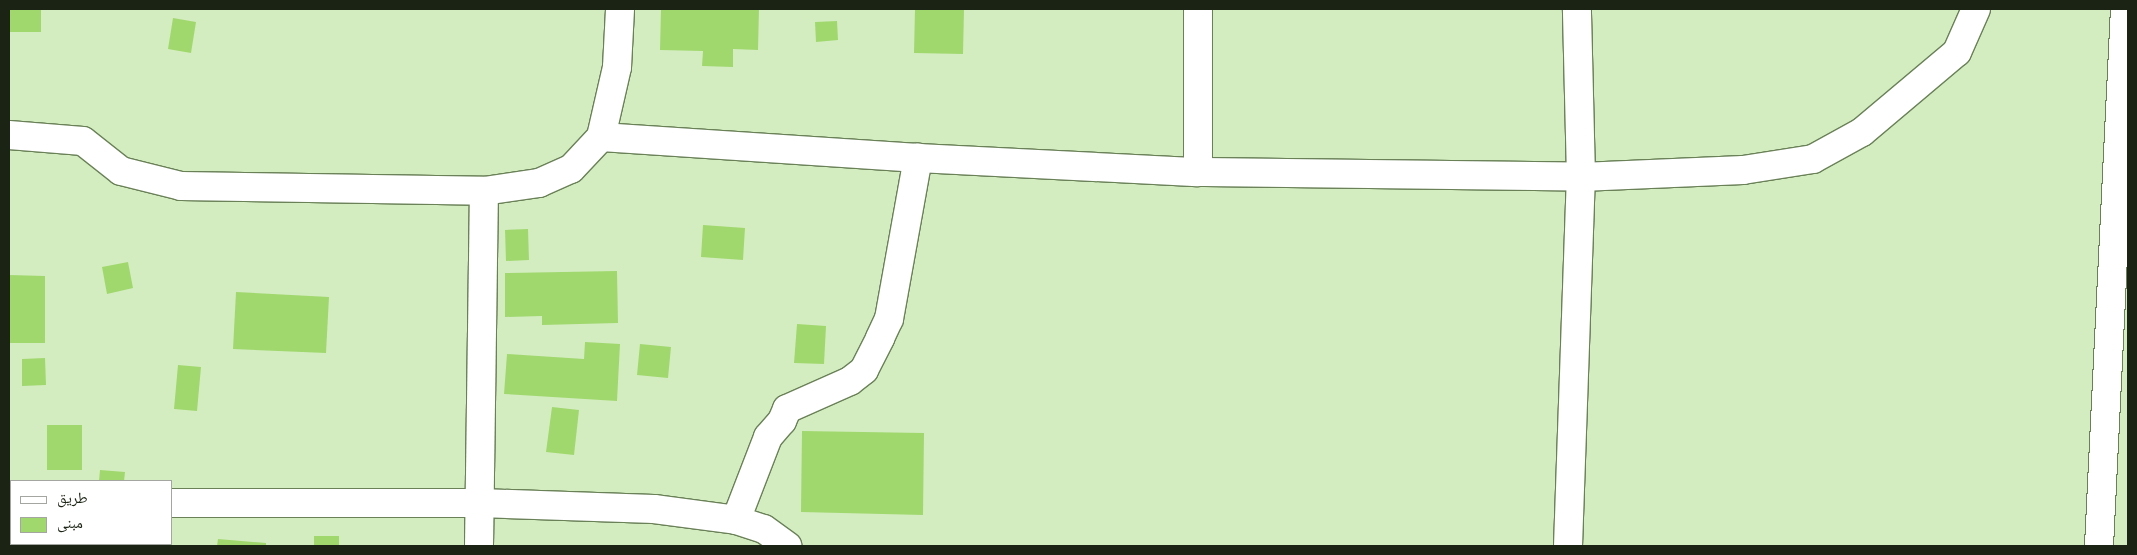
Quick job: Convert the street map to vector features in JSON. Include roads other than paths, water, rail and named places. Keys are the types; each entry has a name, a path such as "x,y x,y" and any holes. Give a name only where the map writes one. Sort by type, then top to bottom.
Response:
{"street":[{"path":"9,134 83,141 121,171 181,186 484,191 539,183 559,176 571,169 601,137 617,67 620,9"},
{"path":"1198,9 1198,172"},
{"path":"1568,546 1581,177 1577,9"},
{"path":"601,137 918,158 1198,172 1581,177 1743,170 1813,158 1862,132 1958,52 1976,9"},
{"path":"2099,546 2125,9"},
{"path":"736,520 768,437 782,421 787,409 850,381 864,370 889,319 918,158"},
{"path":"479,546 484,191"},
{"path":"172,503 480,503 654,509 736,520 764,529 786,546"}]}
